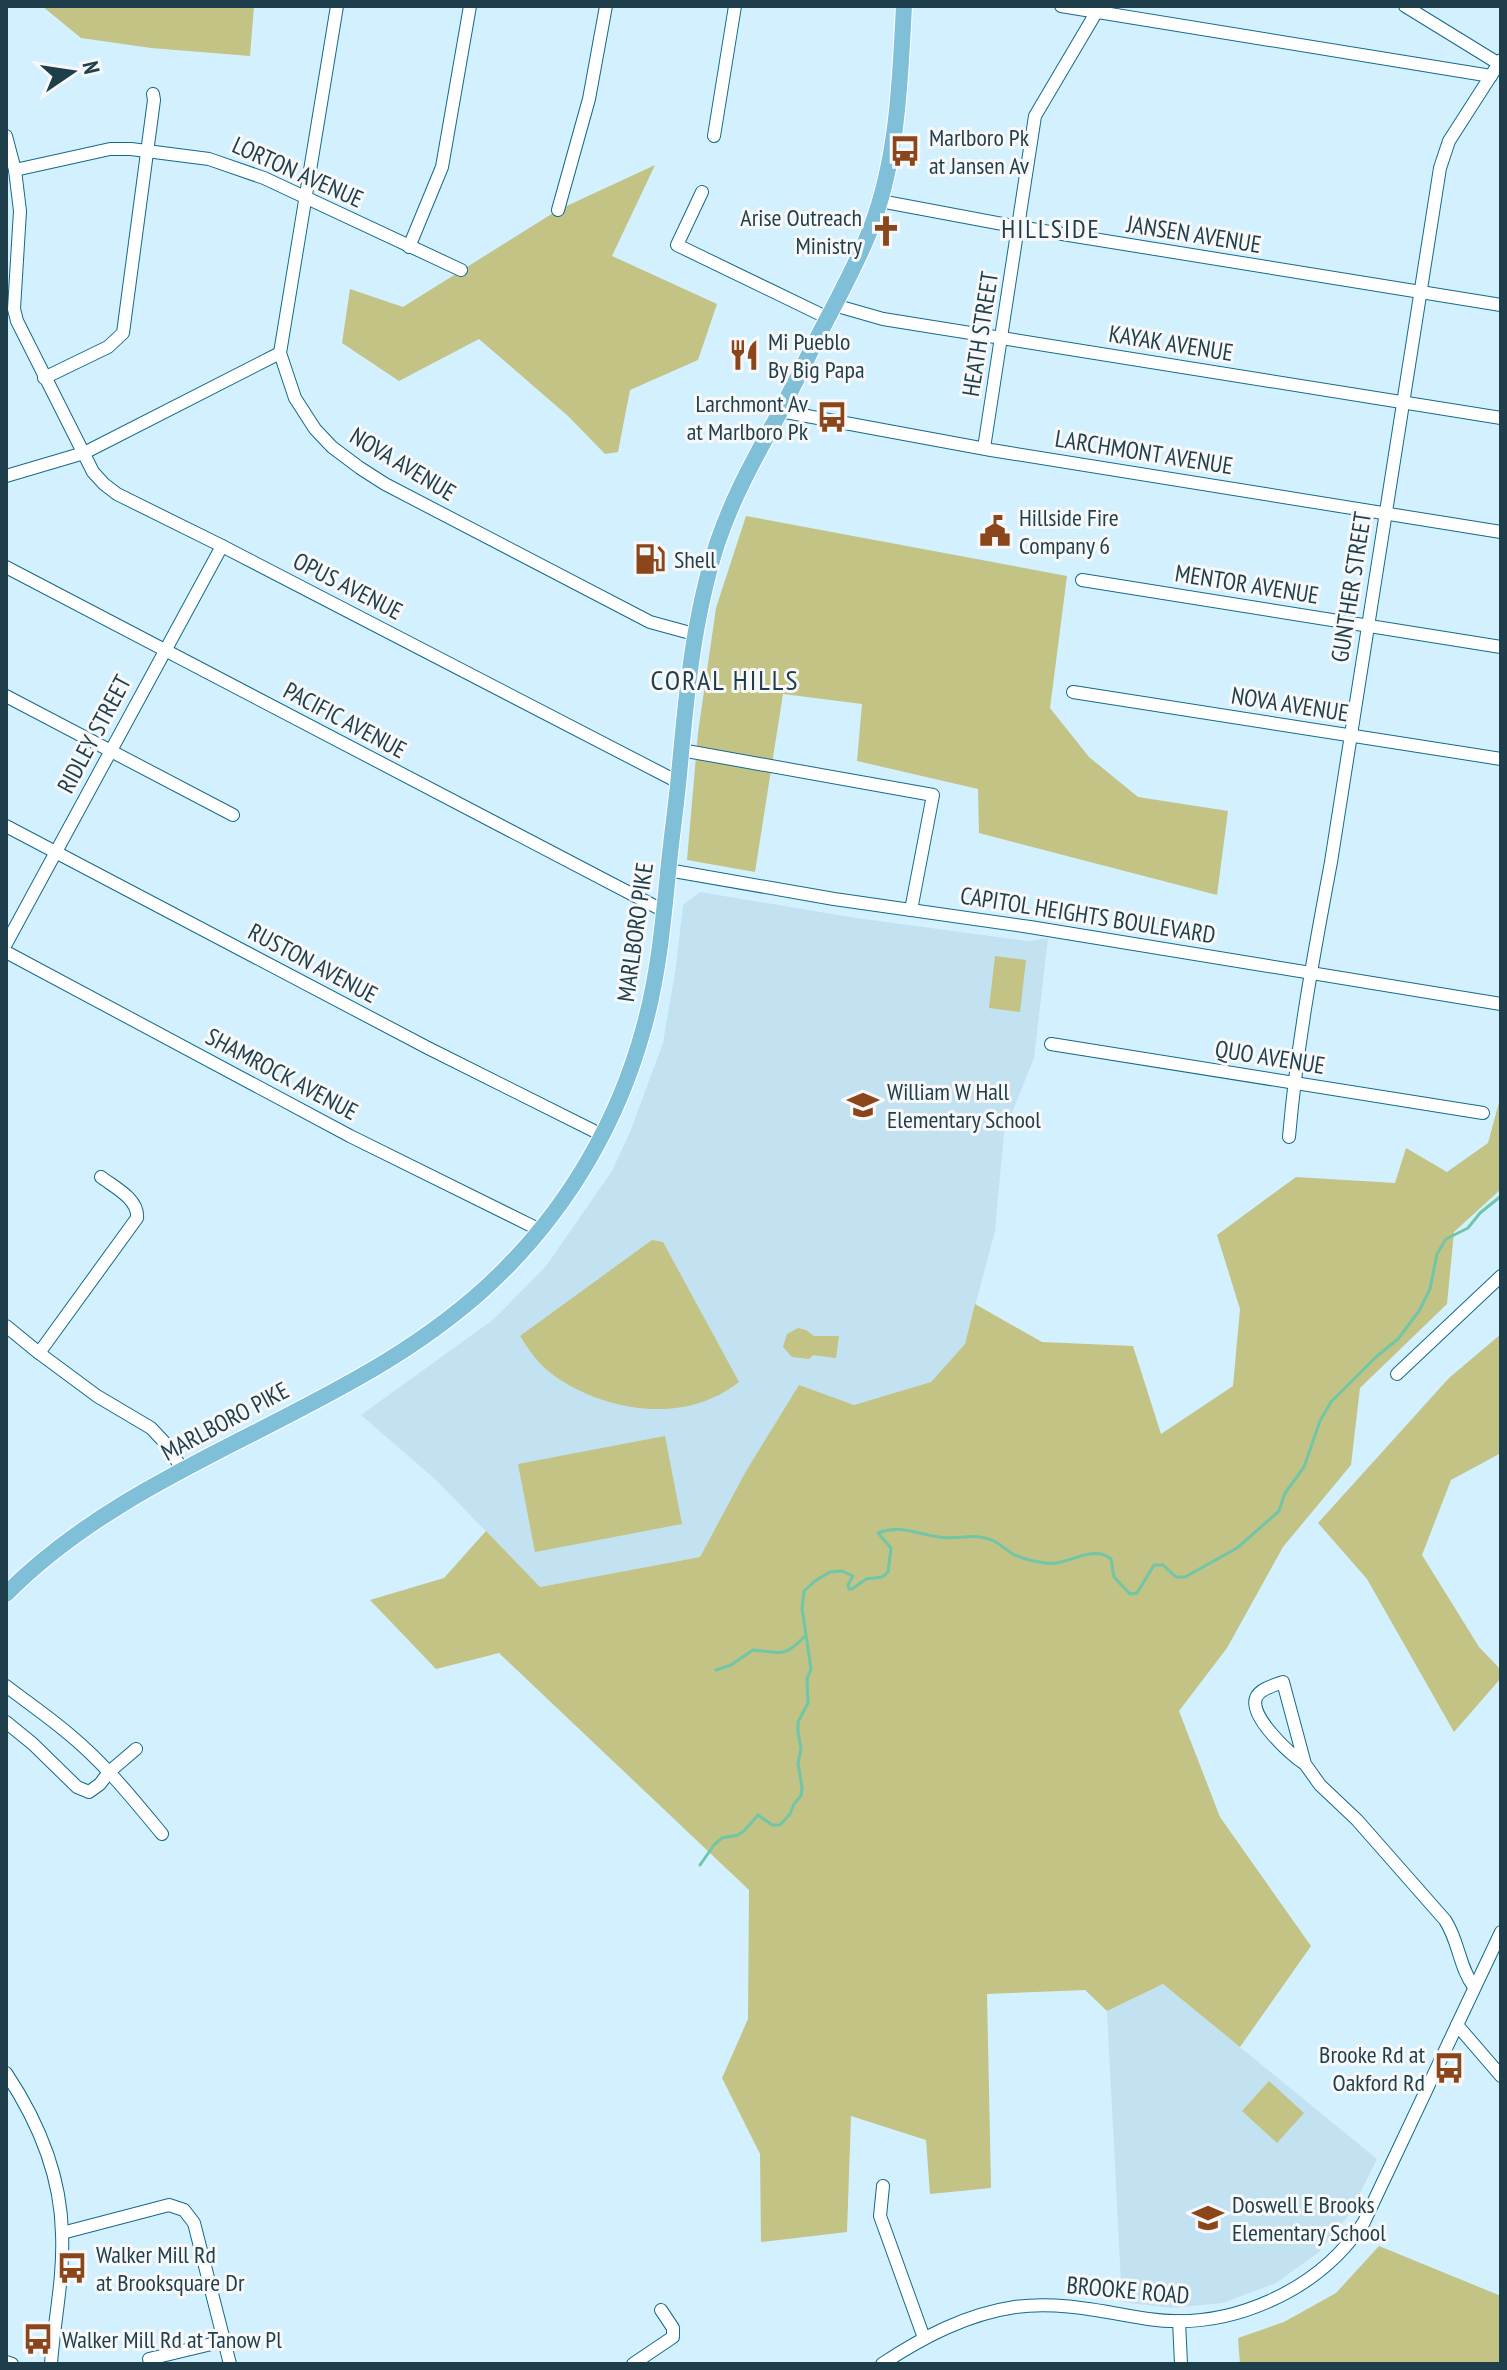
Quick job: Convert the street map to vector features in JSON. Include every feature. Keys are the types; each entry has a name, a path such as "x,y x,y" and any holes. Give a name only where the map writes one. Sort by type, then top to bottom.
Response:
{"main road":[{"name":"MARLBORO PIKE","path":"6,1594 27,1573 90,1523 182,1469 358,1378 454,1316 506,1269 540,1230 571,1189 602,1135 615,1109 644,1029 652,990 664,911 694,634 706,582 731,503 831,311 870,230 880,201 895,132 904,6"}],"street":[{"name":"NOVA AVENUE","path":"337,6 280,353 295,398 315,429 332,447 385,484 650,622 694,634"},
{"path":"409,247 442,167 470,6"},
{"path":"558,210 589,99 606,6"},
{"path":"714,136 735,6"},
{"path":"1061,6 1098,9 1491,76"},
{"path":"1405,6 1500,63"},
{"name":"HEATH STREET","path":"984,448 1035,116 1098,9"},
{"name":"GUNTHER STREET","path":"1289,1137 1311,972 1440,168 1447,145 1500,63"},
{"path":"44,378 108,347 123,333 153,94"},
{"name":"OPUS AVENUE","path":"6,136 15,170 20,211 14,309 17,321 93,472 109,489 678,782"},
{"name":"LORTON AVENUE","path":"15,170 110,149 223,162 306,196 461,270"},
{"name":"KAYAK AVENUE","path":"702,192 677,245 831,311 1501,418"},
{"name":"JANSEN AVENUE","path":"880,201 1019,227 1501,305"},
{"path":"6,476 84,453 280,353"},
{"name":"LARCHMONT AVENUE","path":"780,411 984,448 1501,532"},
{"name":"RIDLEY STREET","path":"6,944 222,546"},
{"name":"PACIFIC AVENUE","path":"6,567 664,911"},
{"name":"MENTOR AVENUE","path":"1082,580 1501,647"},
{"name":"NOVA AVENUE","path":"1073,692 1501,759"},
{"path":"6,696 233,815"},
{"path":"681,750 933,795 911,910"},
{"name":"RUSTON AVENUE","path":"6,826 428,1048 602,1135"},
{"name":"CAPITOL HEIGHTS BOULEVARD","path":"668,870 1501,1004"},
{"name":"SHAMROCK AVENUE","path":"6,952 350,1136 540,1230"},
{"name":"QUO AVENUE","path":"1051,1044 1483,1113"},
{"path":"39,1353 137,1218 138,1210 132,1201 101,1177"},
{"path":"1397,1374 1501,1276"},
{"path":"6,1326 97,1396 151,1428 167,1445 182,1469"},
{"path":"1305,1764 1293,1756 1265,1725 1256,1708 1255,1699 1260,1693 1283,1682 1305,1764 1320,1785 1357,1820 1445,1920 1474,1987"},
{"path":"6,1686 69,1734 109,1772 162,1834"},
{"path":"6,1722 77,1787 89,1792 136,1749"},
{"name":"BROOKE ROAD","path":"882,2364 924,2338 970,2318 1013,2308 1068,2306 1179,2321 1242,2311 1283,2295 1322,2269 1354,2237 1377,2199 1501,1932"},
{"path":"1457,2025 1501,2076"},
{"path":"6,2073 43,2142 55,2181 62,2233 51,2364"},
{"path":"883,2186 880,2216 924,2338"},
{"path":"62,2233 169,2205 184,2210 194,2223 230,2364"},
{"path":"633,2364 673,2337 673,2328 661,2310"},
{"path":"1179,2321 1181,2364"},
{"path":"149,2359 224,2341"},
{"path":"6,2362 12,2364"}],"shaded area":[{"path":"700,892 856,918 1028,941 1048,938 1034,1058 1004,1133 995,1231 965,1344 931,1382 854,1405 799,1386 746,1471 700,1557 540,1587 436,1480 361,1415 494,1319 546,1266 612,1171 663,1043 683,905"},
{"path":"1163,1984 1377,2159 1349,2215 1319,2252 1276,2283 1223,2303 1171,2308 1122,2302 1107,2011"}],"green space":[{"path":"42,6 254,6 250,56 151,48 81,38"},
{"path":"655,165 612,256 717,304 698,360 630,390 618,452 605,454 568,416 479,339 399,381 342,343 350,289 403,307 558,210"},
{"path":"746,516 1067,576 1050,708 1089,757 1138,797 1228,811 1217,895 979,833 978,789 857,761 862,704 783,694 755,872 687,860 698,733 716,608"},
{"path":"995,956 1026,960 1020,1012 989,1008"},
{"path":"1501,1095 1501,1189 1454,1232 1447,1304 1360,1388 1351,1465 1283,1547 1227,1648 1179,1711 1220,1817 1311,1946 1240,2047 1163,1984 1107,2011 1085,1990 987,1994 991,2188 930,2194 926,2140 851,2116 847,2232 761,2242 760,2154 722,2078 748,2019 749,1890 499,1653 436,1669 370,1600 444,1578 486,1531 540,1587 700,1557 746,1471 799,1385 854,1405 931,1382 965,1344 975,1304 1042,1342 1133,1346 1161,1434 1233,1386 1240,1309 1217,1235 1296,1177 1395,1183 1406,1148 1447,1172 1488,1143"},
{"path":"652,1240 663,1242 739,1382 719,1395 693,1405 651,1409 608,1402 569,1385 547,1370 520,1336"},
{"path":"798,1328 814,1336 839,1336 836,1358 813,1355 809,1359 792,1357 783,1347 787,1334"},
{"path":"1501,1334 1501,1453 1451,1480 1422,1555 1479,1647 1501,1670 1501,1678 1454,1732 1367,1579 1318,1523 1449,1378"},
{"path":"665,1436 682,1524 535,1552 518,1464"},
{"path":"1269,2081 1304,2113 1277,2143 1242,2111"},
{"path":"1379,2246 1501,2296 1501,2364 1240,2364 1238,2338 1284,2322 1336,2293"}],"waterway":[{"path":"700,1865 722,1838 738,1835 758,1815 772,1825 780,1825 801,1796 798,1722 808,1703 807,1679 811,1669 802,1608 804,1591 815,1581 830,1572 842,1571 853,1576 848,1585 852,1589 866,1579 882,1577 888,1572 891,1548 878,1533 894,1529 939,1537 987,1538 1015,1555 1045,1563 1062,1562 1088,1554 1104,1555 1111,1559 1114,1577 1130,1594 1137,1593 1154,1565 1163,1565 1176,1577 1185,1577 1237,1548 1279,1511 1285,1493 1304,1467 1320,1421 1331,1402 1398,1339 1419,1311 1430,1289 1437,1254 1446,1239 1468,1228 1480,1213 1501,1196"},
{"path":"716,1670 731,1665 753,1650 786,1651 804,1637"}],"place":[{"name":"Marlboro Pk at Jansen Av","path":"905,151"},
{"name":"Arise Outreach Ministry","path":"886,231"},
{"name":"Mi Pueblo By Big Papa","path":"744,355"},
{"name":"Larchmont Av at Marlboro Pk","path":"832,417"},
{"name":"Hillside Fire Company 6","path":"995,531"},
{"name":"Shell","path":"650,559"},
{"name":"William W Hall Elementary School","path":"863,1105"},
{"name":"Brooke Rd at Oakford Rd","path":"1449,2068"},
{"name":"Doswell E Brooks Elementary School","path":"1208,2218"},
{"name":"Walker Mill Rd at Brooksquare Dr","path":"72,2268"},
{"name":"Walker Mill Rd at Tanow Pl","path":"38,2339"}],"district":[{"name":"HILLSIDE","path":"1051,228"},
{"name":"CORAL HILLS","path":"725,679"}]}
